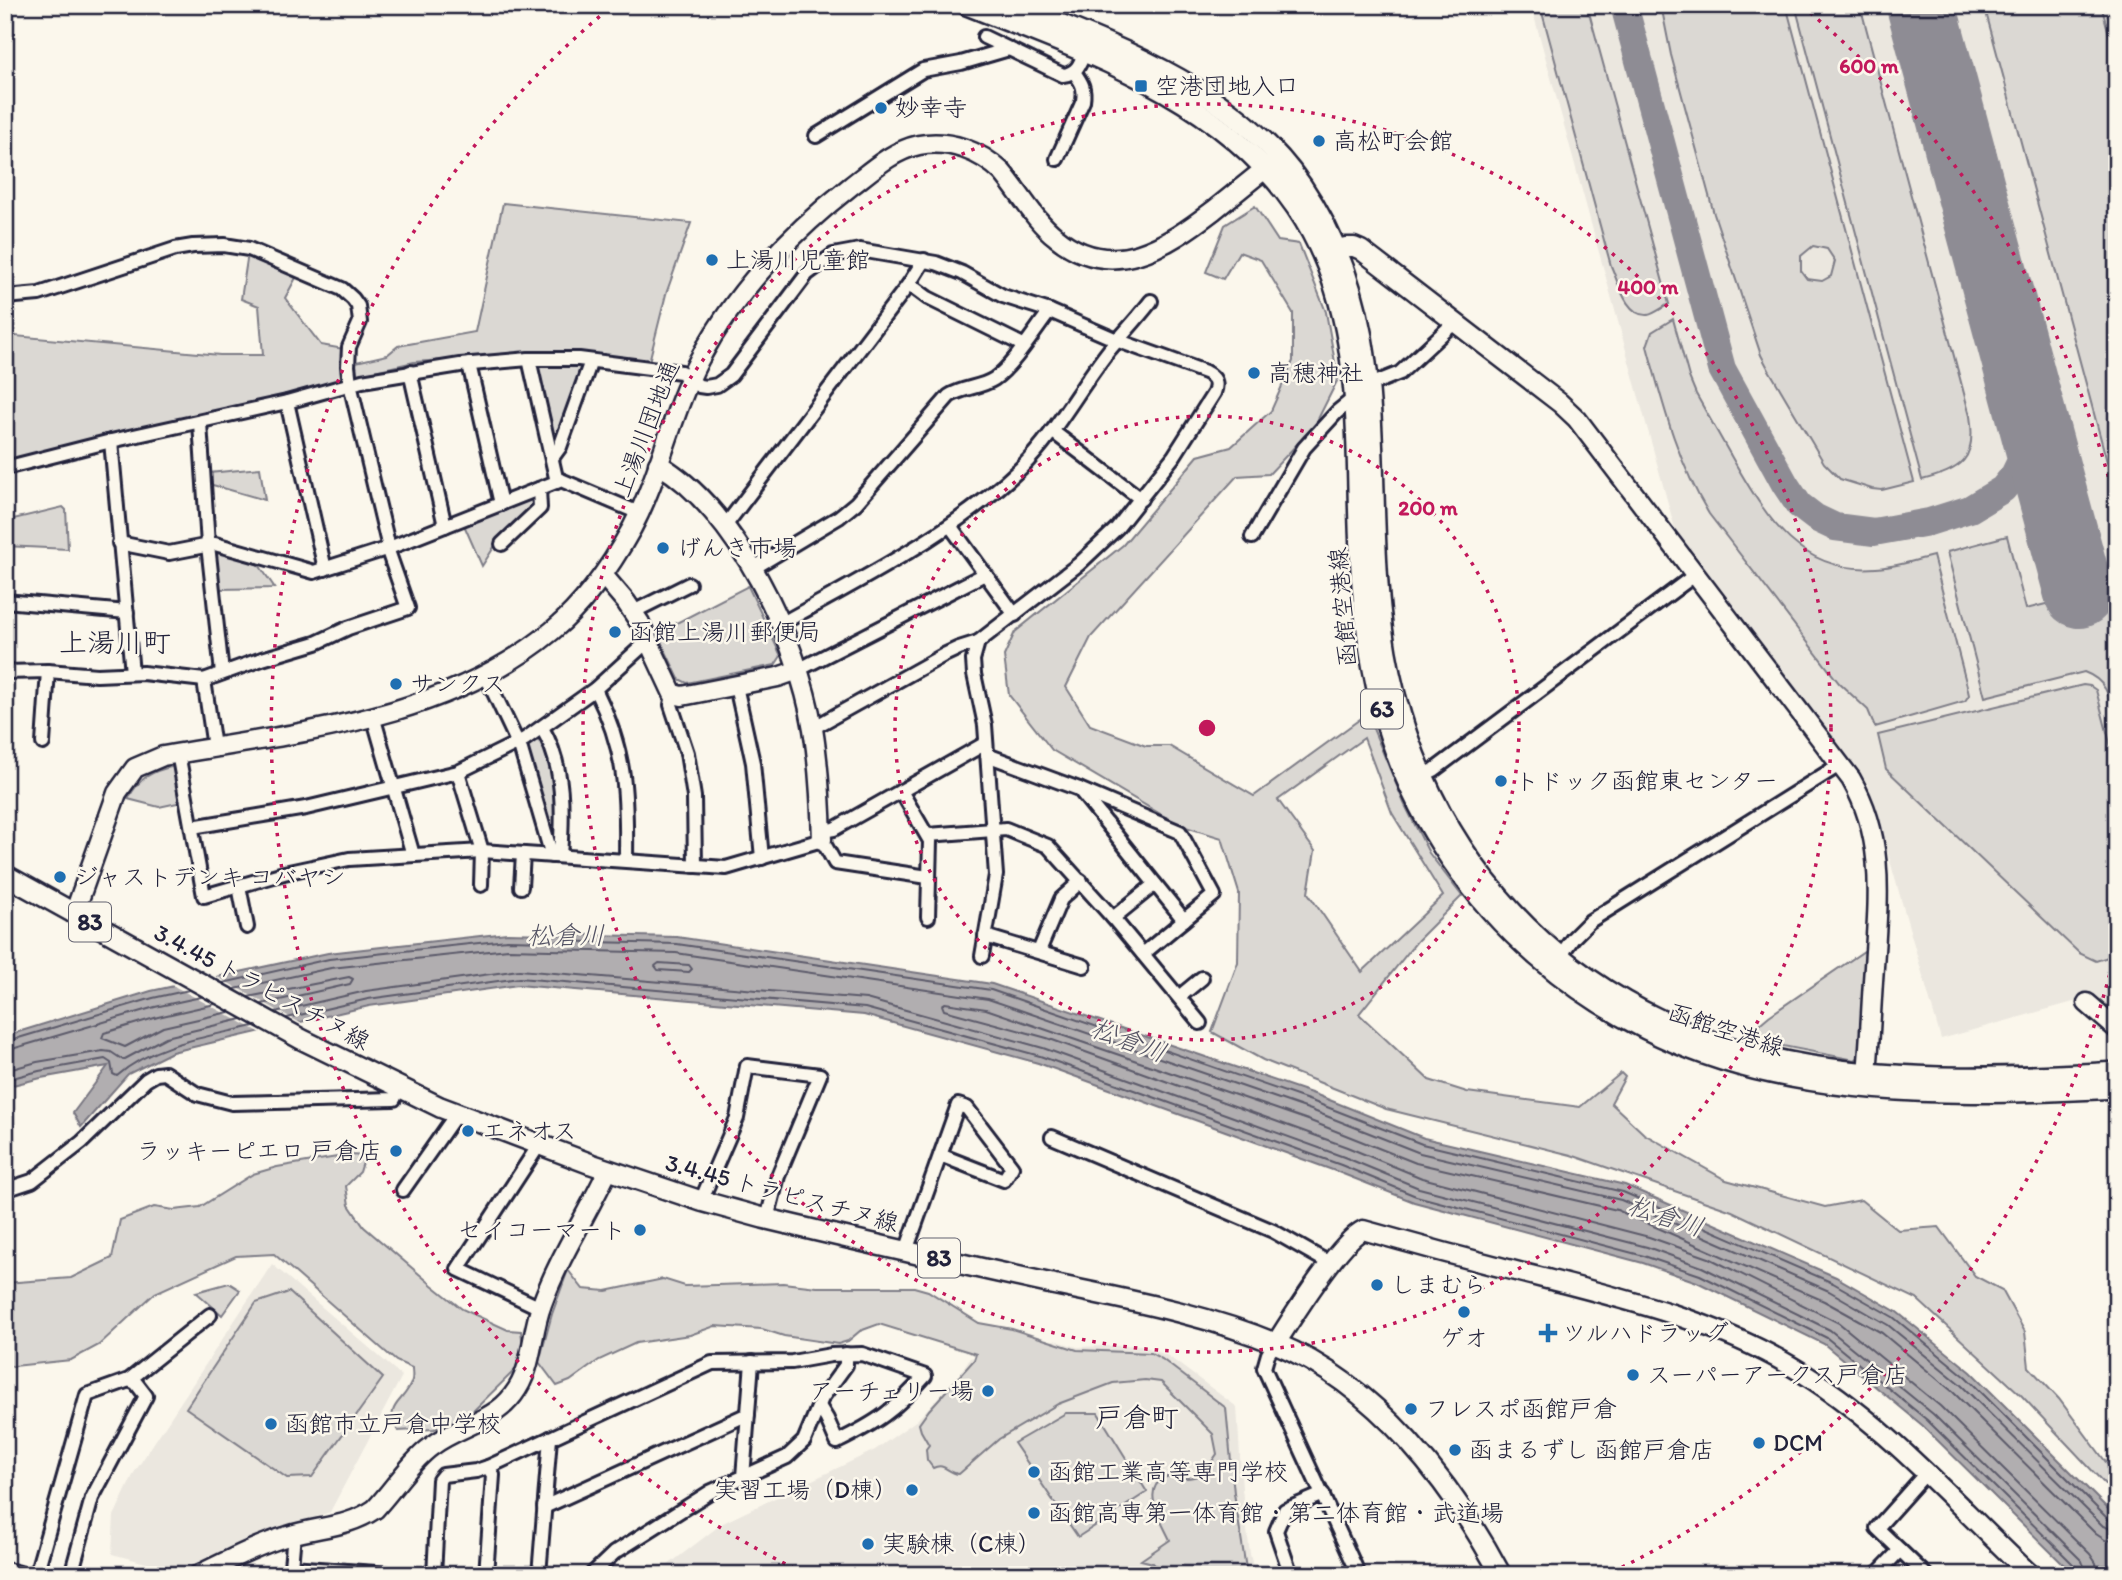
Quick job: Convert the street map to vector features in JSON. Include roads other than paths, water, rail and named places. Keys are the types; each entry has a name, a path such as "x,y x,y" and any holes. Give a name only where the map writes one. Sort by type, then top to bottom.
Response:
{"main road":[{"name":"函館空港線","path":"967,5 1087,46 1138,58 1209,96 1233,115 1272,163 1313,204 1344,268 1360,322 1380,610 1396,705 1415,780 1487,882 1556,963 1620,1000 1687,1032 1767,1057 1866,1081 1980,1092 2117,1088"},
{"name":"函館空港線","path":"1012,5 1087,46"},
{"name":"3.4.45 トラピスチヌ線","path":"5,875 301,1038 457,1113 539,1145 701,1201 767,1219 1186,1313 1232,1326 1276,1343 1347,1385 1403,1435 1448,1487 1502,1575"},
{"name":"函館空港線","path":"1866,1081 2117,1072"}],"street":[{"path":"984,37 1063,75 1074,72 1087,46"},
{"path":"816,136 923,70 961,63 1009,49"},
{"path":"1057,159 1083,101 1082,84 1074,72"},
{"name":"上湯川団地通","path":"74,914 117,793 129,774 143,763 178,753 291,734 373,716 425,700 485,674 521,654 552,630 603,575 639,513 690,378 725,318 789,238 883,161 911,147 943,144 965,149 983,157 1002,172 1055,237 1074,248 1104,257 1135,256 1165,245 1272,163"},
{"path":"5,297 39,294 175,249 224,245 249,249 342,289 358,306 360,322 349,347 350,384 388,548 408,608 348,628 316,643 204,680 132,673 97,676 48,671 5,672"},
{"path":"1345,247 1361,250 1560,403 1577,419 1841,764 1858,791 1871,826 1878,863 1866,1081"},
{"path":"5,468 111,441 287,402 350,384 469,364 529,359 592,361 681,372 699,386 717,385 727,378 812,269 834,255 860,250 924,260 962,273 1003,296 1050,311 1119,341 1205,372 1214,378 1214,393 1174,456 1117,528 1079,564 978,642 944,655 813,728"},
{"path":"724,526 909,284 924,260"},
{"path":"909,284 928,299 1023,345"},
{"path":"781,624 951,527 1024,465 1152,301"},
{"path":"752,569 847,511 949,396 992,380 1002,372 1050,311"},
{"path":"1252,537 1304,449 1337,412 1363,391 1400,373 1455,322"},
{"path":"529,359 557,482"},
{"path":"552,458 560,447 592,361"},
{"path":"469,364 501,504"},
{"path":"410,372 445,526"},
{"path":"287,402 324,569"},
{"path":"200,423 208,545 222,673"},
{"path":"1052,432 1141,499"},
{"path":"111,441 132,673"},
{"path":"658,464 679,476 724,526 752,569 781,624 798,670 813,728 822,836 835,863 928,877"},
{"path":"119,543 169,553 215,544 314,572 388,548 561,480 639,513"},
{"path":"502,544 540,508 539,489"},
{"path":"951,527 1015,615"},
{"path":"673,694 682,696 736,686 798,670 985,574"},
{"path":"1415,780 1696,574"},
{"path":"603,575 633,612 649,640 673,694 671,705 684,742 694,797 695,866"},
{"path":"633,612 689,584"},
{"path":"5,601 127,612"},
{"path":"192,827 293,810 458,772 518,743 542,728 595,689 649,640"},
{"path":"978,642 973,660 974,674 991,754 998,830 996,875 982,956"},
{"path":"43,743 48,671"},
{"path":"485,674 518,743 556,856"},
{"path":"204,680 214,747"},
{"path":"736,686 753,763 762,858"},
{"path":"595,689 613,729 623,768 626,860"},
{"path":"373,716 413,855"},
{"path":"542,728 552,747 559,778 563,823 556,856"},
{"path":"178,753 204,896 284,873 349,859 482,851 726,868 822,836 901,791 991,754 1180,832 1214,895 1143,954"},
{"path":"1556,963 1573,938 1590,921 1841,764"},
{"path":"458,772 482,851 481,885"},
{"path":"1079,789 1184,919"},
{"path":"901,791 928,835 928,917"},
{"path":"928,835 998,830 1048,846 1113,918 1200,1023"},
{"path":"521,887 523,854"},
{"path":"1040,951 1061,899 1081,881"},
{"path":"1113,918 1155,884"},
{"path":"239,886 247,927"},
{"path":"985,936 1084,966"},
{"path":"1179,997 1202,978"},
{"path":"2087,1003 2117,1029"},
{"path":"701,1201 737,1118 747,1066 821,1075 778,1176 767,1219"},
{"path":"5,1190 32,1181 82,1142 146,1080 156,1074 164,1073 197,1094 232,1103 394,1100 400,1087"},
{"path":"906,1251 940,1155 958,1105 967,1108 1012,1167 1004,1180 940,1155"},
{"path":"403,1189 457,1113"},
{"path":"1052,1137 1273,1231 1331,1264"},
{"path":"534,1305 457,1269 539,1145"},
{"path":"198,1575 273,1541 294,1534 348,1524 365,1516 375,1509 431,1447 450,1434 488,1417 509,1401 527,1371 537,1319 550,1285 608,1170"},
{"path":"1359,1575 1264,1368 1268,1354 1331,1264 1355,1234 1363,1230 1644,1304 1730,1335 1793,1367 1870,1422 2031,1575"},
{"path":"37,1570 87,1395 129,1380 210,1315"},
{"path":"591,1575 614,1553 710,1492 786,1457 804,1441 819,1406 846,1365 846,1354"},
{"path":"434,1575 439,1480 443,1475 476,1471 712,1363 792,1362 862,1354 925,1376 901,1404 870,1426 837,1442 819,1406"},
{"path":"743,1477 752,1362"},
{"path":"71,1575 92,1499 146,1396 129,1380"},
{"path":"544,1507 748,1414"},
{"path":"539,1575 550,1438"},
{"path":"486,1575 494,1475 488,1466"},
{"path":"1926,1473 1877,1528 1926,1575"},
{"path":"1291,1575 1276,1531 1285,1510 1323,1494"},
{"path":"294,1534 291,1567 404,1575"},
{"path":"1876,1575 1900,1550"},
{"path":"5,1572 17,1575"}],"water":[{"name":"松倉川","path":"507,933 677,937 992,984 1317,1095 1424,1138 1625,1185 1836,1277 1897,1312 1971,1372 2117,1518 2117,1575 2074,1575 1922,1425 1824,1344 1697,1282 1643,1263 1414,1202 1038,1063 864,1015 518,985 369,1006 172,1052 128,1074 81,1127 73,1113 108,1066 5,1087 5,1036 151,991 328,953"}],"place":[{"name":"空港団地入口","path":"1141,86"},
{"name":"妙幸寺","path":"881,108"},
{"name":"高松町会館","path":"1319,141"},
{"name":"上湯川児童館","path":"712,260"},
{"name":"高穂神社","path":"1254,373"},
{"name":"げんき市場","path":"663,548"},
{"name":"函館上湯川郵便局","path":"615,632"},
{"name":"サンクス","path":"396,684"},
{"name":"トドック函館東センター","path":"1501,781"},
{"name":"ジャストデンキ コバヤシ","path":"60,877"},
{"name":"エネオス","path":"468,1131"},
{"name":"ラッキーピエロ 戸倉店","path":"396,1151"},
{"name":"セイコーマート","path":"640,1230"},
{"name":"しまむら","path":"1377,1285"},
{"name":"ゲオ","path":"1464,1312"},
{"name":"ツルハドラッグ","path":"1548,1333"},
{"name":"スーパーアークス戸倉店","path":"1633,1375"},
{"name":"アーチェリー場","path":"988,1391"},
{"name":"フレスポ函館戸倉","path":"1411,1409"},
{"name":"函館市立戸倉中学校","path":"271,1424"},
{"name":"DCM","path":"1759,1443"},
{"name":"函まるずし 函館戸倉店","path":"1455,1450"},
{"name":"函館工業高等専門学校","path":"1034,1472"},
{"name":"実習工場（D棟）","path":"912,1490"},
{"name":"函館高専第一体育館・第二体育館・武道場","path":"1034,1513"},
{"name":"実験棟（C棟）","path":"868,1544"}],"district":[{"name":"上湯川町","path":"115,642"},
{"name":"戸倉町","path":"1137,1417"}]}
